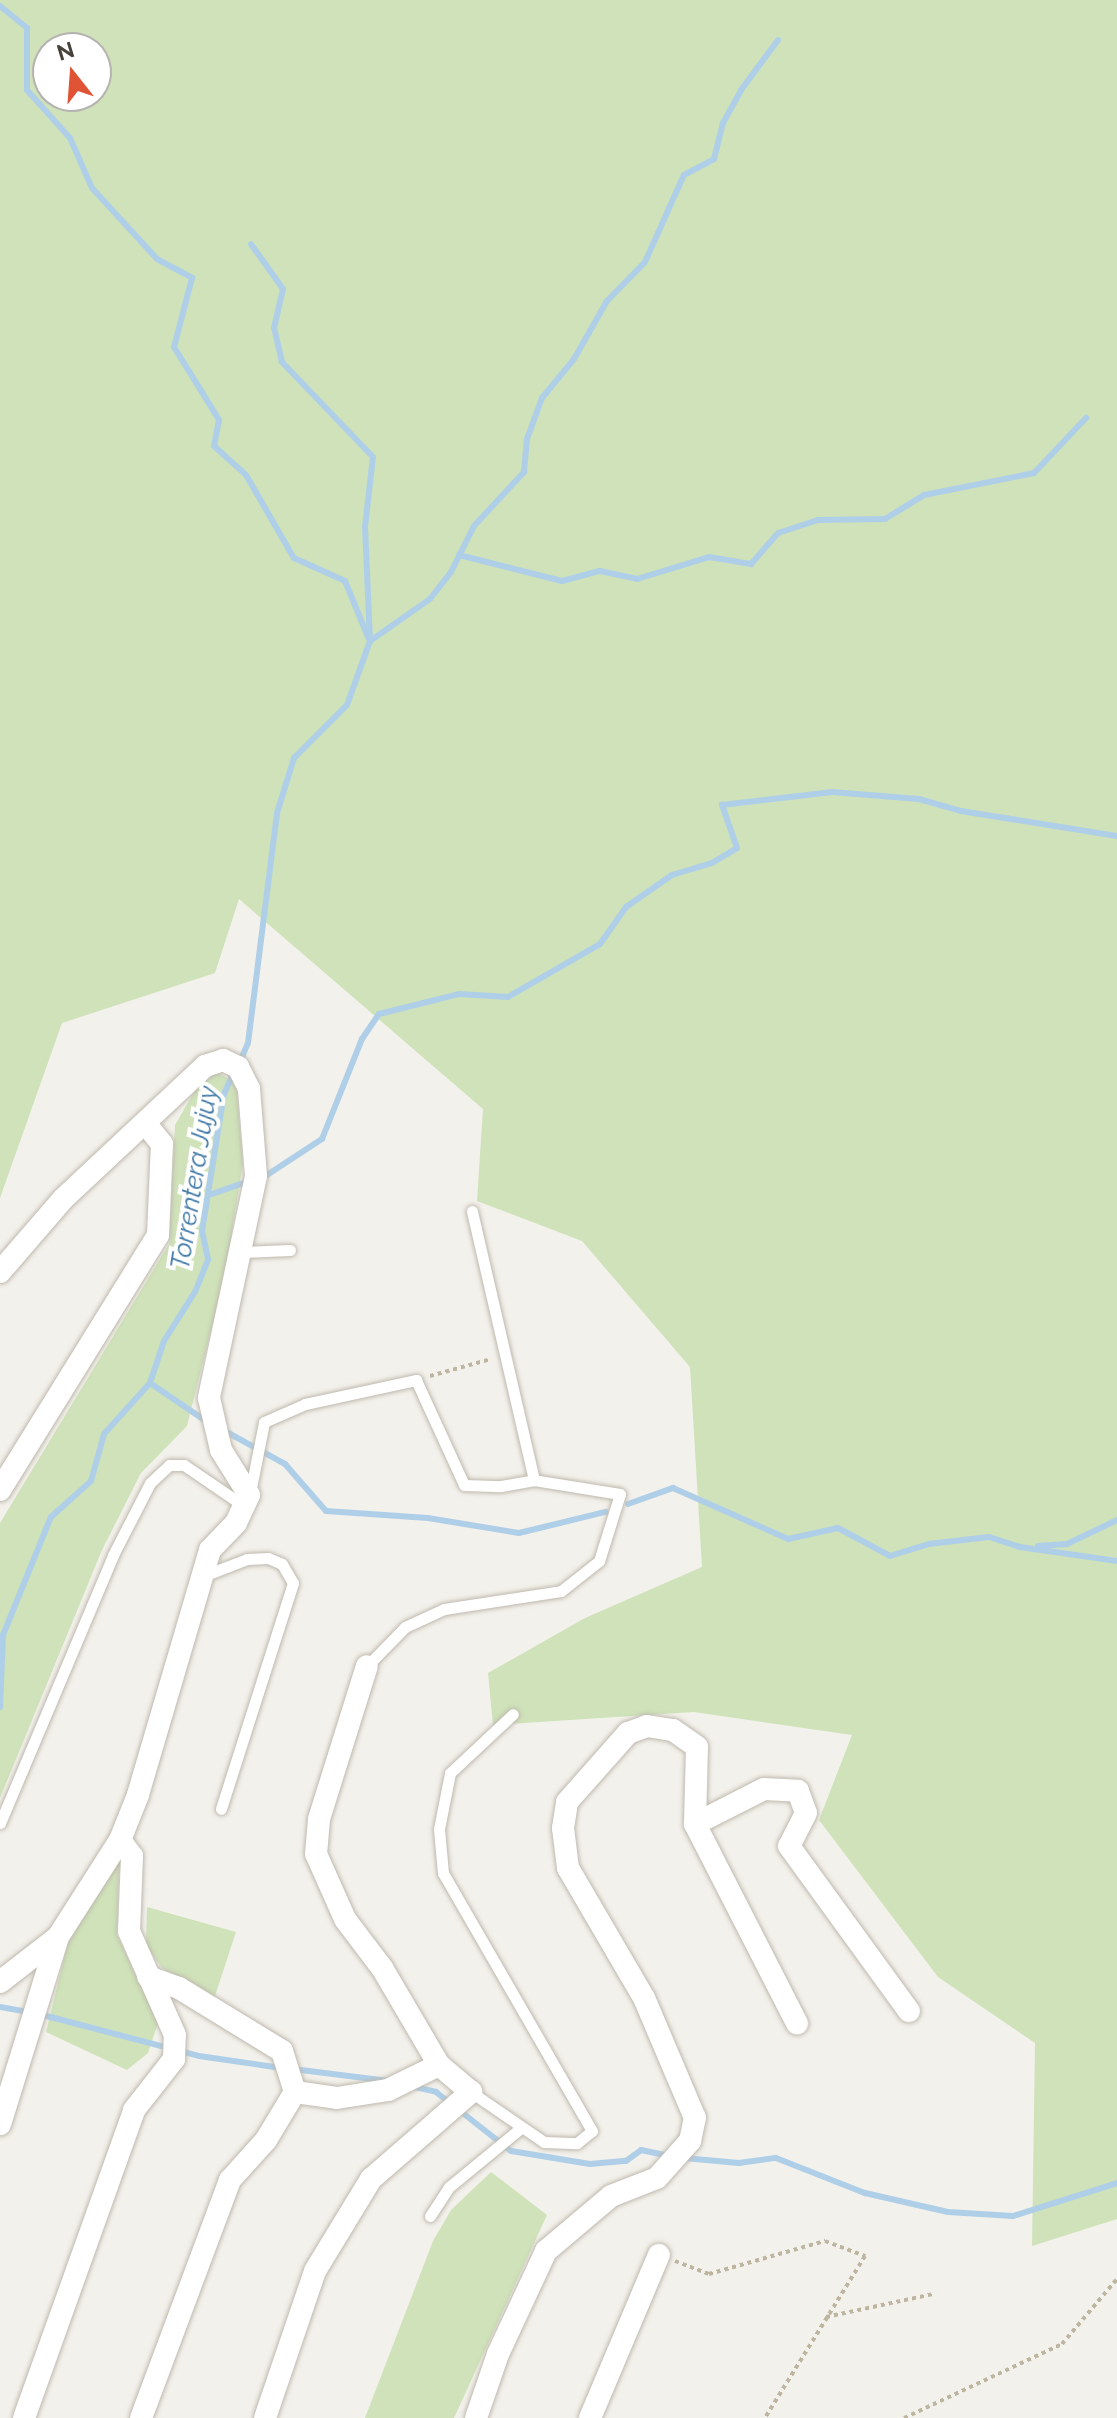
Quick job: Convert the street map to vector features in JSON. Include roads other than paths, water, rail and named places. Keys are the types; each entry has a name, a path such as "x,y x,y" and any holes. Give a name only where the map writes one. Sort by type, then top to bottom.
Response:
{"street":[{"path":"0,1272 63,1199 205,1066 223,1060 238,1067 249,1089 256,1176 209,1398 221,1450 247,1501 210,1550 120,1840 58,1937 0,2124"},
{"path":"0,1490 158,1235 162,1144 145,1123"},
{"path":"265,2418 315,2271 371,2179 471,2092 439,2065 382,1968 345,1919 316,1854 319,1819 367,1666"},
{"path":"476,2418 498,2354 546,2251 611,2196 657,2178 690,2141 695,2118 644,1998 568,1868 563,1828 567,1802 628,1733 647,1726 660,1728 697,1747 695,1824 797,2023"},
{"path":"695,1824 764,1789 798,1791 806,1813 789,1846 909,2011"},
{"path":"24,2418 134,2110 174,2059 175,2035 129,1931 132,1856 120,1840"},
{"path":"0,1982 58,1937"},
{"path":"141,2418 230,2180 266,2140 295,2092 282,2051 179,1988 148,1977"},
{"path":"295,2092 337,2098 388,2090 439,2065"},
{"path":"590,2418 659,2255"}],"lane":[{"path":"472,1211 534,1480"},
{"path":"242,1252 290,1250"},
{"path":"0,1823 113,1555 150,1483 169,1465 184,1465 247,1501 264,1422 305,1404 416,1380 464,1485 501,1486 534,1480 620,1494 599,1561 561,1591 444,1609 405,1627 367,1666"},
{"path":"203,1577 247,1559 268,1558 282,1564 293,1583 221,1809"},
{"path":"471,2092 544,2142 577,2143 592,2131 443,1873 439,1829 450,1773 513,1714"},
{"path":"430,2216 449,2187 522,2127"}],"waterway":[{"path":"0,6 27,28 27,90 70,138 92,188 157,259 192,278 174,347 219,420 214,446 246,475 294,558 345,581 368,637"},
{"path":"370,641 430,599 451,572 474,526 524,472 527,439 542,398 574,359 607,301 645,262 684,175 714,159 723,123 741,90 778,40"},
{"name":"Torrentera Jujuy","path":"242,1057 248,1043 277,813 294,758 347,705 370,641 365,527 373,457 282,362 274,328 283,289 251,244"},
{"path":"459,555 562,581 600,571 637,579 709,557 751,564 778,533 818,520 885,519 924,495 1034,473 1086,418"},
{"path":"267,1175 322,1139 362,1039 379,1014 459,994 508,997 600,944 626,907 672,875 712,863 737,848 722,805 832,792 919,799 961,811 1117,836"},
{"name":"Torrentera Jujuy","path":"0,1707 3,1635 51,1517 91,1481 104,1434 150,1383 164,1341 195,1292 208,1259 202,1231 224,1094 232,1076"},
{"path":"209,1195 244,1183"},
{"path":"150,1383 206,1421"},
{"path":"223,1430 285,1464 326,1511 428,1518 519,1533 605,1512"},
{"path":"628,1504 673,1488 788,1539 838,1528 890,1556 929,1544 989,1537 1020,1547 1117,1561"},
{"path":"1038,1546 1067,1544 1117,1520"},
{"path":"0,2007 28,2012"},
{"path":"39,2014 199,2056 281,2068"},
{"path":"293,2069 388,2081"},
{"path":"411,2086 436,2092 511,2151 590,2164 626,2161 641,2150 669,2156"},
{"path":"684,2158 739,2163 776,2158 865,2193 948,2212 1013,2216 1117,2183"}]}
